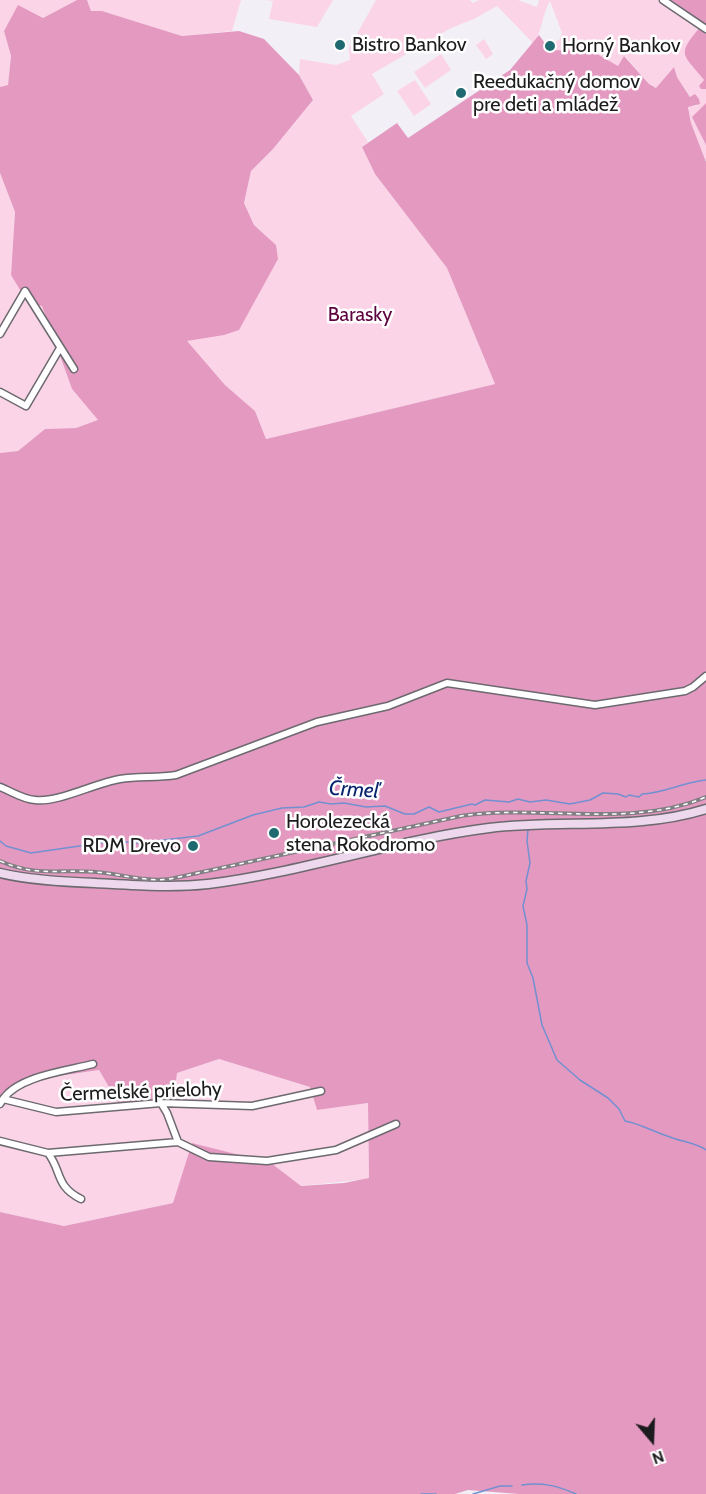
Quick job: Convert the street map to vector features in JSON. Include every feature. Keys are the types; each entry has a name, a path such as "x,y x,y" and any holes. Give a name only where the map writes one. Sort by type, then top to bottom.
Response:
{"main road":[{"path":"0,873 53,881 153,886 194,885 244,878 488,828 532,824 650,821 706,809"}],"street":[{"path":"663,0 706,29"},
{"path":"0,334 25,291 74,369"},
{"path":"0,392 26,406 60,348"},
{"path":"0,787 22,797 36,800 51,799 123,779 176,775 317,722 388,705 447,683 595,705 685,691 706,676"},
{"path":"1,1102 9,1090 28,1081 93,1064"},
{"name":"Čermeľské prielohy","path":"1,1102 56,1112 160,1103 252,1106 321,1091"},
{"path":"160,1103 167,1113 178,1142"},
{"path":"0,1141 48,1153 178,1142 208,1157 267,1161 336,1150 396,1124"},
{"path":"48,1153 64,1186 70,1193 81,1199"}],"green space":[{"path":"0,0 77,0 43,18 18,6 4,31 11,56 8,85 0,87"},
{"path":"87,0 241,0 232,31 182,36 102,11 91,11"},
{"path":"267,0 333,0 317,27 269,19 273,1"},
{"name":"Barasky","path":"376,0 470,0 473,3 479,0 518,0 537,7 539,0 663,0 702,26 689,43 685,53 704,80 701,89 706,89 706,103 693,117 706,145 706,162 691,123 688,106 697,106 677,77 674,67 657,88 649,84 625,56 618,66 585,48 582,51 553,50 553,43 559,40 562,33 550,1 534,44 497,6 474,19 451,28 372,74 384,94 351,116 368,142 362,147 375,174 447,268 495,384 266,439 255,411 225,385 186,341 223,334 276,245 254,225 244,203 251,171 273,149 313,100 299,75 300,59 336,65 350,60 349,48"},
{"path":"484,39 493,54 486,59 476,45"},
{"path":"441,54 451,70 425,88 414,72"},
{"path":"415,80 431,104 414,116 397,91"},
{"path":"0,173 15,212 11,275 42,305 72,389 99,421 76,428 45,429 18,451 0,453"},
{"path":"219,1059 310,1087 317,1110 368,1103 369,1179 300,1186 271,1163 173,1203 64,1226 0,1212 0,1104 3,1095 38,1079 99,1070 120,1106 174,1098 177,1073"}],"shaded area":[{"path":"77,0 87,0 91,11 102,11 182,36 239,31 264,39 299,75 313,100 273,149 251,171 244,203 254,225 276,245 278,259 239,330 187,341 225,385 255,411 266,439 495,384 447,268 375,174 362,147 397,123 408,138 510,70 539,35 544,42 553,43 554,50 582,51 585,47 618,66 624,56 649,84 656,88 674,67 677,77 690,97 695,94 699,99 700,104 688,107 691,123 706,162 706,1494 519,1494 468,1490 455,1494 0,1494 0,1212 64,1226 173,1203 192,1143 271,1163 301,1186 344,1183 369,1178 368,1103 317,1110 310,1087 219,1059 177,1073 174,1098 157,1107 120,1106 99,1070 38,1079 4,1095 0,1104 0,453 18,451 45,429 76,428 98,420 72,389 42,306 28,303 11,275 15,212 0,173 0,87 8,85 11,56 4,31 18,5 43,18"},
{"path":"663,0 706,0 706,89 701,89 699,86 704,80 690,64 685,53 685,48 701,26"},
{"path":"706,103 706,145 692,117"}],"waterway":[{"name":"Črmeľ","path":"0,841 6,846 31,853 114,841 138,843 198,836 253,815 282,808 304,807 319,802 366,807 385,806 405,814 414,814 429,807 439,812 475,805 485,800 509,802 518,799 530,802 546,800 570,804 590,800 603,793 639,797 642,794 706,780"},
{"path":"528,829 530,863 523,906 527,925 527,963 533,978 542,1025 557,1060 580,1080 608,1098 619,1109 625,1121 706,1150"},
{"path":"522,1485 550,1485 576,1494"},
{"path":"473,1494 500,1486 512,1486"},
{"path":"421,1494 436,1494"}],"railway":[{"path":"0,861 37,871 96,872 161,880 461,816 522,812 585,814 646,812 677,807 706,797"}],"place":[{"name":"Bistro Bankov","path":"340,45"},
{"name":"Horný Bankov","path":"550,46"},
{"name":"Reedukačný domov pre deti a mládež","path":"461,93"},
{"name":"Horolezecká stena Rokodromo","path":"274,833"},
{"name":"RDM Drevo","path":"193,846"}]}
